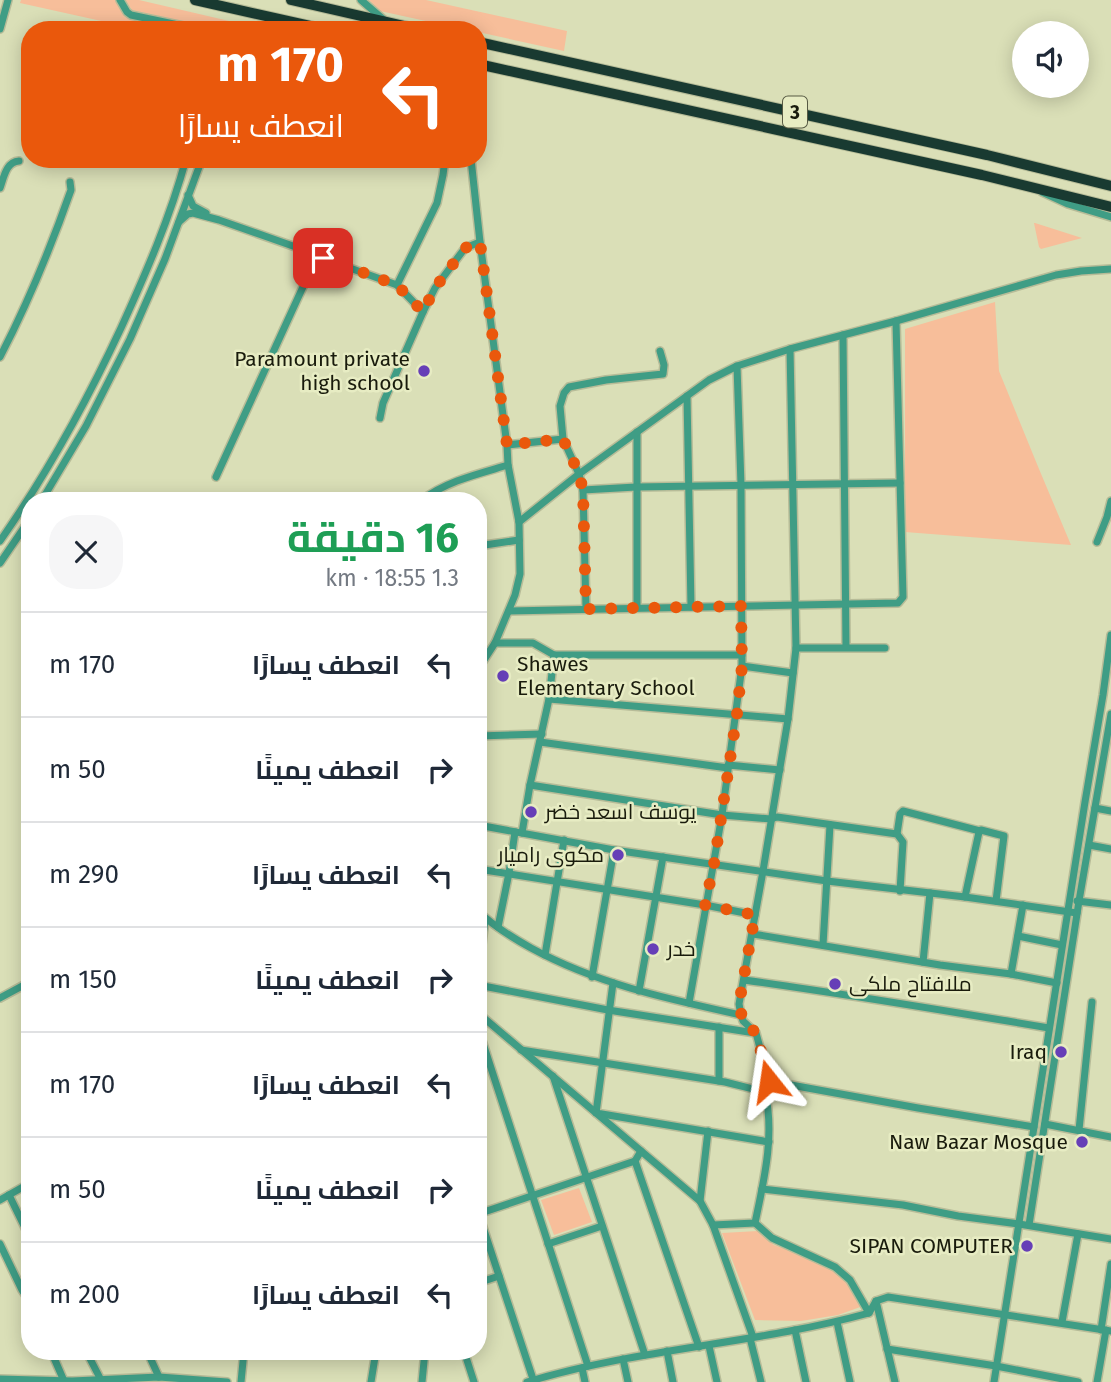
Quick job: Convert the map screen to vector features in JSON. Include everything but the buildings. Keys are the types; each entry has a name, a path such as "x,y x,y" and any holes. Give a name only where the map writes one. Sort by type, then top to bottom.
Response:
{"highway":[{"path":"195,0 288,21"},
{"path":"291,0 382,21"},
{"name":"3","path":"487,44 987,155 1111,186"},
{"name":"3","path":"487,66 956,169 1111,207"}],"street":[{"path":"0,29 8,0"},
{"path":"120,0 131,15 159,21"},
{"path":"360,0 385,21"},
{"path":"0,188 8,166 19,161"},
{"path":"31,492 60,447 107,357 142,281 184,168"},
{"path":"47,492 86,426 141,317 198,168"},
{"path":"397,285 437,203 444,168"},
{"path":"472,168 508,465 519,522 520,574 515,595 487,655"},
{"path":"0,357 20,319 52,242 71,190 70,182"},
{"path":"1036,188 1056,200 1111,217"},
{"path":"188,195 195,208 219,220"},
{"path":"179,222 188,214 194,213 307,251 397,285 423,312"},
{"path":"380,418 383,402 435,288 465,248 480,242"},
{"path":"216,477 313,265 311,254"},
{"path":"519,522 579,474 709,380 737,366 1056,275 1111,270"},
{"path":"509,611 898,603 903,597 897,321"},
{"path":"843,335 846,647"},
{"path":"755,1223 770,1132 765,1092 769,1081 756,1033 743,1021 739,1004 780,770 796,648 790,349"},
{"path":"586,609 583,490 579,474 563,439 560,406 569,387 663,374 664,365 660,351"},
{"path":"689,1003 722,815 742,666 737,366"},
{"path":"687,396 691,607"},
{"path":"637,432 637,608"},
{"path":"507,445 563,439"},
{"path":"433,492 454,482 508,465"},
{"path":"583,490 900,483"},
{"path":"1097,542 1111,501"},
{"path":"0,541 21,508"},
{"path":"0,563 21,532"},
{"path":"487,545 519,540"},
{"path":"994,1382 1111,635"},
{"path":"495,643 533,643 554,655 742,655"},
{"path":"796,648 886,648"},
{"path":"498,927 541,738 554,655"},
{"path":"742,666 793,673"},
{"path":"549,699 788,719"},
{"path":"1029,1225 1111,713"},
{"path":"487,736 541,738 728,766 780,770"},
{"path":"1101,774 1111,776"},
{"path":"530,785 722,815 771,819 777,817 897,834"},
{"path":"1095,808 1111,811"},
{"path":"900,891 903,842 897,834 900,814 903,811 1004,836 996,901"},
{"path":"823,944 830,825"},
{"path":"487,827 614,850 1077,913"},
{"path":"965,897 979,831"},
{"path":"545,955 564,840"},
{"path":"1089,845 1111,849"},
{"path":"592,976 614,850"},
{"path":"639,991 663,857"},
{"path":"487,870 755,915"},
{"path":"923,962 930,893"},
{"path":"1069,900 1111,905"},
{"path":"1012,974 1023,905"},
{"path":"487,920 545,955 592,976 639,991 741,1015"},
{"path":"753,933 1056,983"},
{"path":"1018,936 1062,945"},
{"path":"744,980 1049,1028"},
{"path":"596,1113 613,983"},
{"path":"0,998 21,987"},
{"path":"487,987 608,1010 756,1033"},
{"path":"1079,1130 1092,1002"},
{"path":"487,1021 700,1201 713,1224 752,1337 761,1382"},
{"path":"719,1027 719,1081"},
{"path":"521,1049 719,1081 765,1092"},
{"path":"487,1056 585,1367 585,1382"},
{"path":"553,1076 645,1355"},
{"path":"769,1081 1034,1127"},
{"path":"596,1113 769,1142"},
{"path":"1045,1124 1111,1138"},
{"path":"700,1201 708,1130"},
{"path":"487,1210 635,1161 641,1151"},
{"path":"635,1161 699,1347"},
{"path":"0,1200 21,1188"},
{"path":"762,1189 903,1205 1111,1239"},
{"path":"9,1195 21,1220"},
{"path":"713,1224 755,1223 772,1238 835,1267 850,1280 869,1313"},
{"path":"548,1244 602,1226"},
{"path":"1062,1322 1078,1234"},
{"path":"487,1240 531,1381 623,1359 837,1322 869,1313 876,1301 888,1297 1106,1330"},
{"path":"0,1244 21,1288"},
{"path":"1099,1382 1111,1264"},
{"path":"487,1280 499,1276"},
{"path":"876,1301 895,1382"},
{"path":"837,1322 850,1382"},
{"path":"795,1330 806,1382"},
{"path":"709,1346 717,1382"},
{"path":"887,1349 1078,1382"},
{"path":"667,1351 674,1382"},
{"path":"623,1359 628,1382"},
{"path":"55,1360 64,1381"},
{"path":"91,1360 101,1380"},
{"path":"151,1360 159,1377"},
{"path":"241,1382 243,1360"},
{"path":"371,1382 375,1360"},
{"path":"422,1382 424,1360"},
{"path":"467,1360 474,1382"},
{"path":"0,1379 64,1381 159,1377 227,1382"}],"shaded area":[{"path":"21,0 116,0 125,17 142,21 101,21 20,3"},
{"path":"125,0 139,0 229,21 181,21 132,10"},
{"path":"369,0 426,0 567,31 564,51 487,34 487,21 426,21 380,11"},
{"path":"1034,223 1082,238 1041,249"},
{"path":"995,302 999,371 1071,545 905,532 905,329"},
{"path":"579,1188 592,1222 554,1235 541,1200"},
{"path":"758,1231 774,1245 822,1262 852,1287 863,1306 838,1315 801,1321 755,1320 722,1233"}],"place":[{"name":"Paramount private high school","path":"424,371"},
{"name":"Shawes Elementary School","path":"503,676"},
{"name":"يوسف اسعد خضر","path":"531,812"},
{"name":"مکوی رامیار","path":"618,855"},
{"name":"خدر","path":"653,949"},
{"name":"ملافتاح ملکی","path":"835,984"},
{"name":"Iraq","path":"1061,1052"},
{"name":"Naw Bazar Mosque","path":"1082,1142"},
{"name":"SIPAN COMPUTER","path":"1027,1246"}],"route":[{"path":"323,258 397,285 423,312 435,288 465,248 480,242 507,445 563,439 579,474 583,490 586,609 741,606 742,666 737,714 714,864 705,905 755,915 739,1004 743,1021 756,1033 769,1081"}]}
